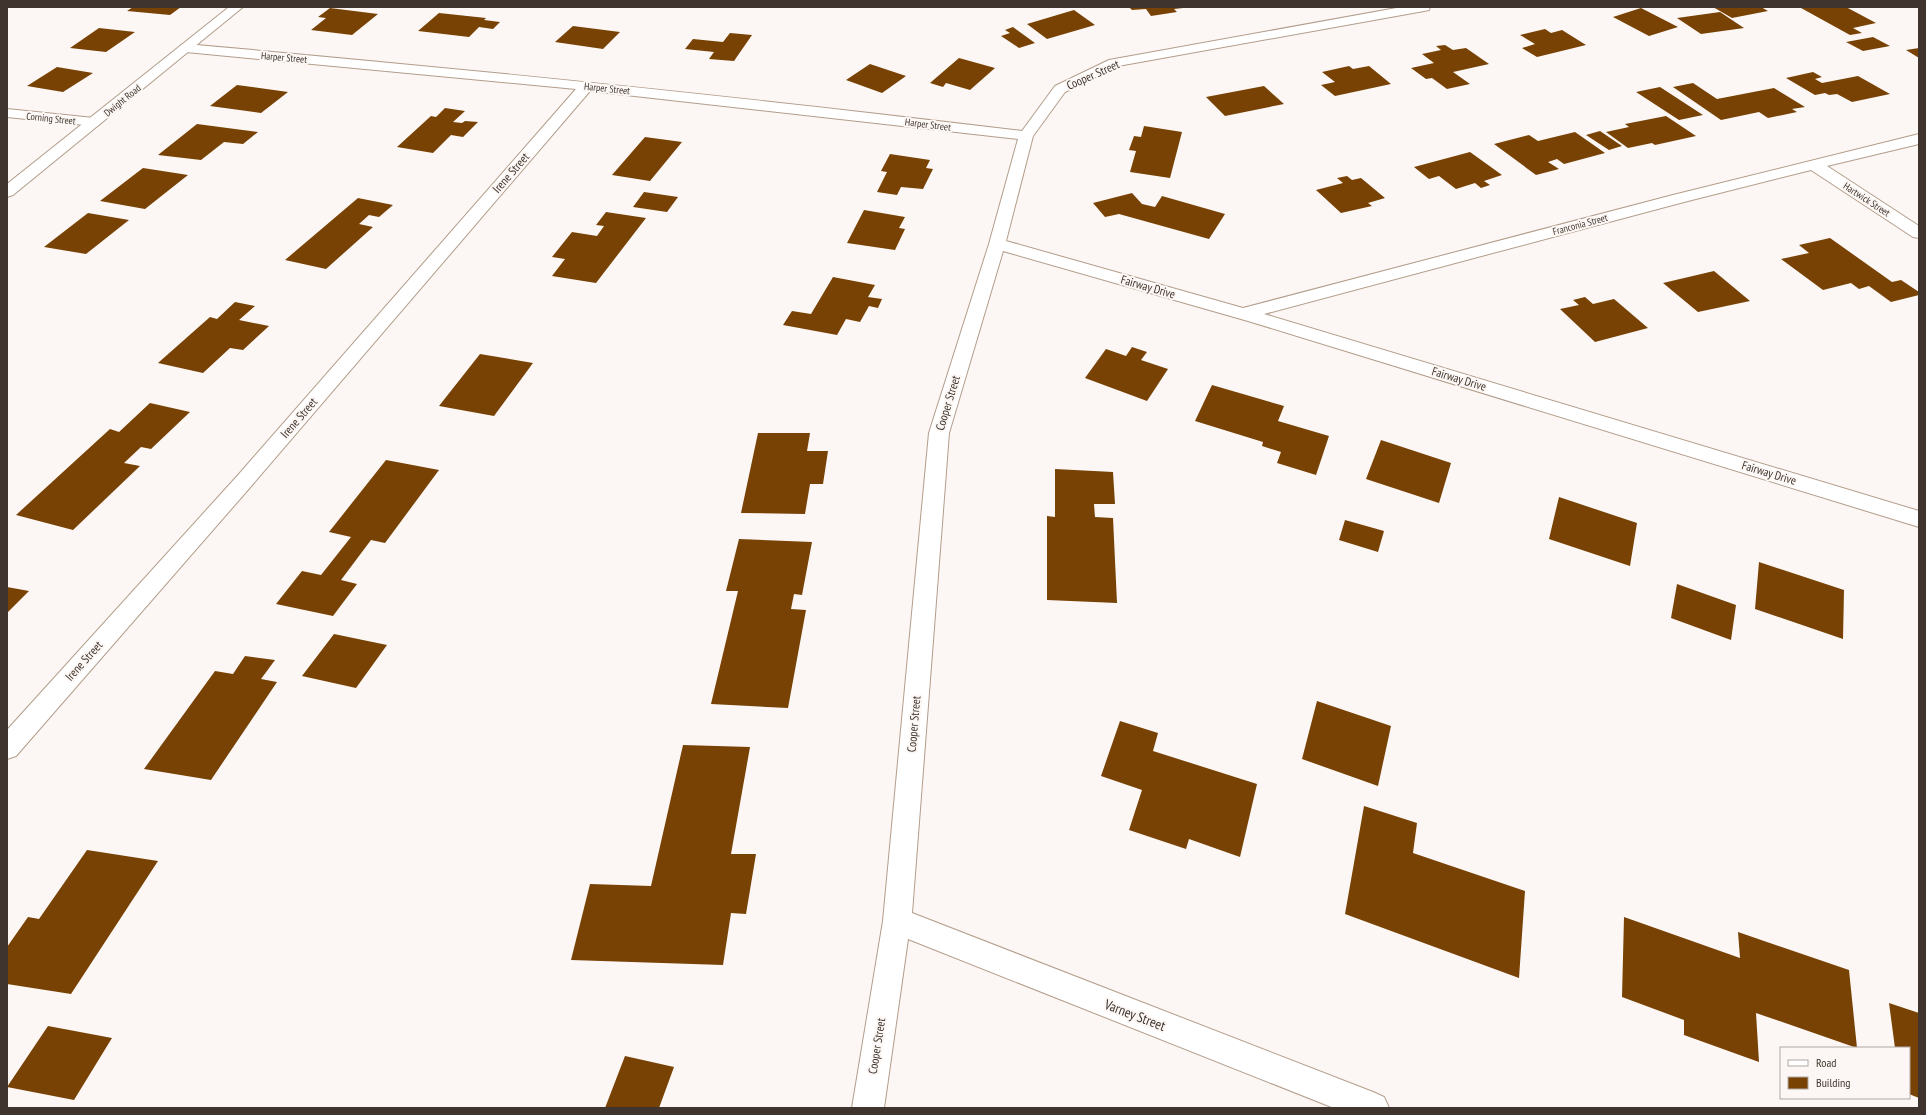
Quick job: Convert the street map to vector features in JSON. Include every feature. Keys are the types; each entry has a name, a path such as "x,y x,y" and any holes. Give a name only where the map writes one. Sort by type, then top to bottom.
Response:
{"street":[{"name":"Dwight Road","path":"7,192 237,7"},
{"name":"Cooper Street","path":"868,1108 897,921 939,433 997,244 1026,136 1060,89 1114,62 1424,7"},
{"name":"Harper Street","path":"186,48 587,86 819,110 1026,136"},
{"name":"Irene Street","path":"7,748 251,473 587,86"},
{"name":"Corning Street","path":"7,113 94,122"},
{"name":"Franconia Street","path":"1242,314 1664,202 1919,139"},
{"name":"Hartwick Street","path":"1814,165 1919,233"},
{"name":"Fairway Drive","path":"997,244 1242,314 1919,519"},
{"name":"Varney Street","path":"897,921 1373,1108"}],"building":[{"path":"133,7 181,7 170,15 127,11"},
{"path":"1129,7 1183,8 1174,9 1177,12 1151,16 1146,9 1132,10"},
{"path":"1713,7 1761,7 1768,11 1732,18"},
{"path":"1846,7 1876,23 1853,28 1862,33 1850,35 1801,8"},
{"path":"330,8 378,14 352,35 311,30 326,18 318,17"},
{"path":"1641,8 1678,27 1649,36 1613,17"},
{"path":"1074,10 1095,25 1047,39 1027,24"},
{"path":"1720,12 1744,28 1701,34 1677,18"},
{"path":"439,13 486,18 484,20 500,22 493,29 479,27 469,37 418,31"},
{"path":"573,26 620,32 603,49 555,42"},
{"path":"1013,27 1035,43 1019,48 1001,36 1010,33 1005,30"},
{"path":"99,28 135,32 106,52 70,48"},
{"path":"1545,29 1551,33 1562,30 1586,45 1537,57 1522,48 1535,44 1520,35"},
{"path":"730,33 752,35 734,61 709,59 714,52 685,49 693,39 723,42"},
{"path":"1873,37 1890,46 1863,51 1846,42"},
{"path":"1445,45 1453,50 1466,48 1489,64 1453,72 1470,84 1447,89 1432,78 1426,79 1411,68 1434,63 1422,54 1441,50 1436,46"},
{"path":"1919,48 1919,58 1906,50"},
{"path":"959,58 995,68 970,90 946,83 943,87 930,83"},
{"path":"870,64 906,76 882,93 846,80"},
{"path":"1349,66 1353,69 1369,66 1391,84 1335,96 1321,85 1335,82 1322,72"},
{"path":"57,67 93,73 63,92 27,86"},
{"path":"1813,72 1822,77 1815,79 1822,83 1858,76 1890,94 1852,102 1837,94 1829,95 1825,93 1815,95 1786,78"},
{"path":"1693,83 1717,99 1774,88 1805,107 1792,109 1797,112 1768,118 1759,112 1721,120 1673,87"},
{"path":"237,85 288,92 261,113 210,106"},
{"path":"1264,86 1284,104 1225,116 1206,97"},
{"path":"1660,87 1703,115 1679,120 1636,92"},
{"path":"445,108 465,111 453,122 478,122 463,137 451,135 433,153 397,147 431,116 436,117"},
{"path":"1666,116 1696,136 1655,145 1652,143 1628,148 1606,132 1629,127 1625,124"},
{"path":"197,124 258,132 243,144 224,142 201,160 158,155"},
{"path":"1144,126 1182,132 1170,178 1130,172 1136,151 1129,150 1134,136 1141,137"},
{"path":"1600,131 1622,146 1609,150 1586,135"},
{"path":"1575,132 1605,153 1564,164 1557,159 1548,162 1559,169 1536,175 1494,144 1529,135 1538,141"},
{"path":"645,137 682,142 650,181 612,175"},
{"path":"1470,152 1502,175 1484,181 1490,185 1481,188 1475,183 1456,189 1439,176 1429,179 1414,167"},
{"path":"890,154 930,160 926,168 933,169 923,189 901,187 897,195 877,192 887,172 881,171"},
{"path":"143,168 188,175 145,209 100,201"},
{"path":"1347,176 1352,180 1361,178 1385,198 1368,203 1372,206 1341,213 1316,190 1343,183 1337,178"},
{"path":"644,192 678,197 667,212 633,207"},
{"path":"1132,193 1142,204 1155,207 1162,196 1225,214 1209,239 1119,214 1105,217 1093,203"},
{"path":"358,198 393,205 379,217 369,215 359,224 373,227 326,269 285,260"},
{"path":"864,210 905,217 899,228 905,229 895,250 847,243"},
{"path":"606,212 646,218 596,283 552,276 565,259 552,257 572,232 597,236 604,226 596,225"},
{"path":"88,213 129,220 86,254 44,247"},
{"path":"1830,238 1892,282 1901,280 1919,292 1919,295 1891,302 1869,286 1859,289 1851,283 1823,290 1781,259 1809,253 1799,245"},
{"path":"1714,271 1750,301 1698,312 1663,283"},
{"path":"833,277 875,285 868,297 882,299 878,308 869,306 860,322 846,319 837,335 783,325 792,311 811,314"},
{"path":"1585,297 1593,304 1614,299 1648,328 1595,342 1560,309 1579,305 1573,300"},
{"path":"235,302 255,306 239,320 269,326 243,350 230,348 203,373 158,363 210,317 217,319"},
{"path":"1132,347 1147,352 1141,360 1168,369 1147,401 1085,378 1106,349 1126,356"},
{"path":"480,354 533,363 494,416 439,406"},
{"path":"1212,385 1284,406 1278,421 1329,436 1316,475 1277,463 1281,452 1262,446 1263,442 1195,421"},
{"path":"150,403 190,412 151,449 141,447 124,463 140,466 73,530 16,515 110,429 119,432"},
{"path":"758,433 810,433 807,451 828,451 823,484 810,484 805,514 741,513"},
{"path":"1381,440 1451,463 1439,503 1366,479"},
{"path":"386,460 439,470 385,543 371,540 341,580 357,584 333,616 276,604 302,571 321,575 351,537 329,532"},
{"path":"1055,469 1113,472 1115,504 1094,504 1095,517 1113,518 1117,603 1047,600 1047,516 1055,517"},
{"path":"1559,497 1637,523 1630,566 1549,539"},
{"path":"1345,520 1384,531 1378,552 1339,540"},
{"path":"739,539 812,542 802,595 794,594 791,609 806,610 788,708 711,704 738,591 726,591"},
{"path":"1759,562 1844,590 1843,639 1755,609"},
{"path":"1677,584 1736,605 1731,640 1671,618"},
{"path":"7,587 29,591 7,613"},
{"path":"334,634 387,645 356,688 302,676"},
{"path":"245,656 275,660 261,679 277,682 211,780 144,769 215,671 233,674"},
{"path":"1317,701 1391,726 1378,786 1302,759"},
{"path":"1120,721 1158,733 1153,751 1257,784 1240,857 1189,839 1186,849 1129,830 1142,790 1101,776"},
{"path":"683,745 750,747 731,854 756,854 746,914 731,913 723,965 571,960 590,884 651,886"},
{"path":"1364,806 1417,823 1413,853 1525,891 1519,978 1345,914"},
{"path":"87,850 158,861 71,994 7,984 7,947 28,917 39,919"},
{"path":"1624,917 1740,958 1738,932 1849,970 1857,1047 1756,1013 1759,1062 1684,1035 1684,1020 1622,997"},
{"path":"1889,1003 1919,1013 1919,1098 1910,1094 1910,1047 1895,1047"},
{"path":"48,1026 112,1038 74,1100 7,1087"},
{"path":"625,1056 674,1067 659,1108 605,1108"}]}
